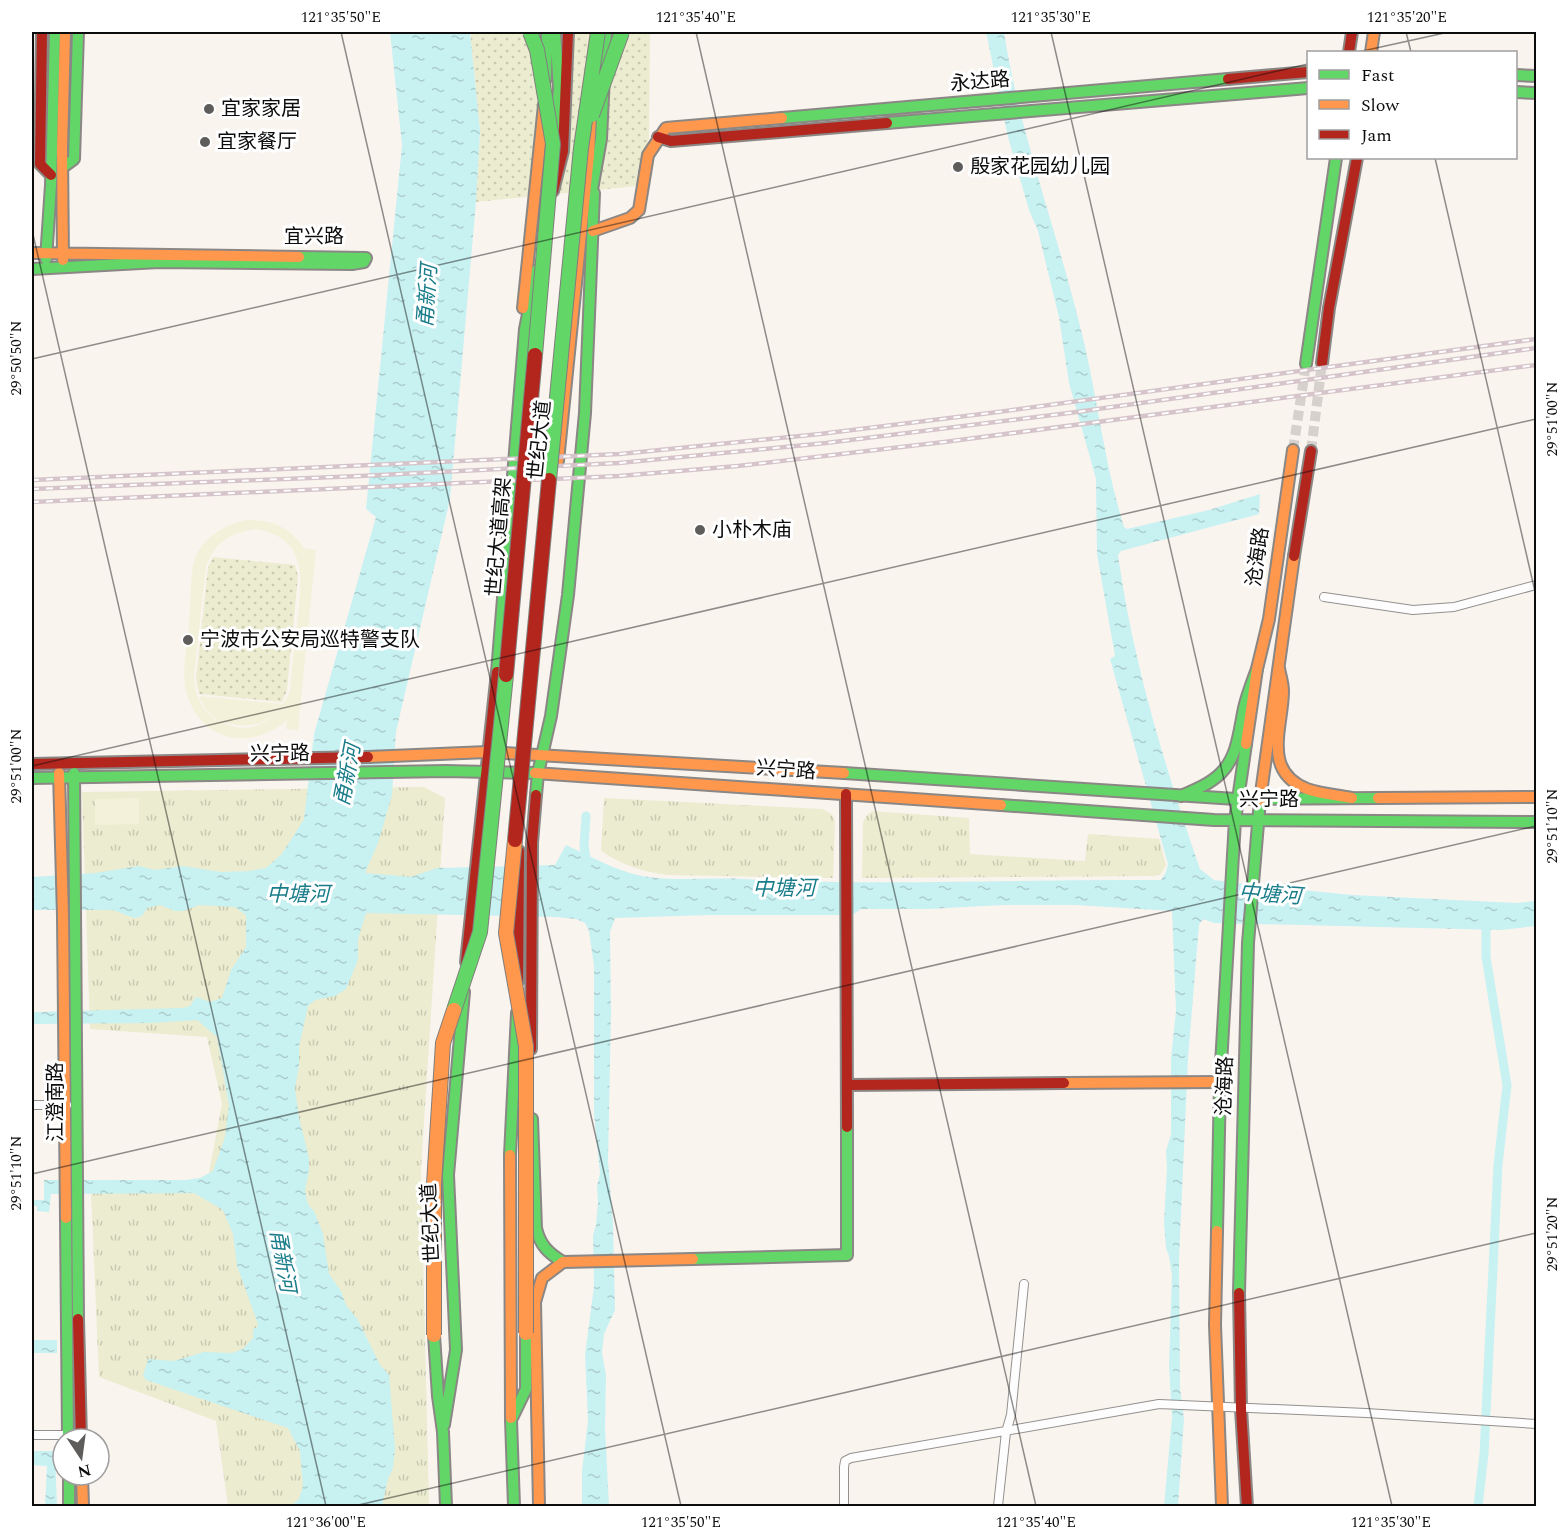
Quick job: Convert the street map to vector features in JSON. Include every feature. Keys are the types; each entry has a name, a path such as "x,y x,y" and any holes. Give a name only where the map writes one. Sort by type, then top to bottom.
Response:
{"main road":[{"path":"42,32 40,164 57,171"},
{"path":"55,32 57,171 63,269"},
{"path":"38,269 46,253 57,171 66,32"},
{"path":"57,171 74,159 78,32"},
{"path":"530,32 537,50 553,144"},
{"path":"553,144 559,89 555,32"},
{"name":"世纪大道","path":"446,1506 443,1432 456,1350 448,1175 474,935 477,865 525,329 563,151 568,32"},
{"name":"世纪大道","path":"511,1420 510,1161 520,943 519,853 535,754 587,233 594,74 593,32"},
{"path":"514,1506 511,1420 526,1389 526,1046 506,933 581,148 598,32"},
{"path":"535,754 551,716 568,595 585,413 587,233 600,135 606,32"},
{"path":"581,148 622,32"},
{"path":"1349,51 1352,32"},
{"path":"1371,51 1374,32"},
{"path":"525,329 522,303 533,221 545,92 546,36"},
{"name":"永达路","path":"1307,72 1029,104 998,113 671,141 658,137 666,128 992,100 1029,104 1307,88"},
{"path":"1517,75 1536,76"},
{"path":"1517,92 1536,93"},
{"path":"587,233 630,218 639,210 648,155 658,137"},
{"name":"世纪大道高架","path":"474,935 513,602 553,144"},
{"path":"1306,364 1336,159"},
{"path":"1322,363 1329,308 1357,159"},
{"name":"宜兴路","path":"32,253 366,258 364,262 352,264 135,263 38,269"},
{"name":"沧海路","path":"1222,1506 1215,1325 1220,1082 1234,820 1257,669 1269,619 1293,450"},
{"name":"沧海路","path":"1247,1506 1241,1409 1239,1266 1250,920 1260,799 1311,451"},
{"name":"沧海路","path":"1279,668 1283,689 1276,748 1283,772 1302,788 1352,798"},
{"name":"沧海路","path":"1181,796 1203,788 1230,765 1241,728 1248,686 1257,669"},
{"name":"兴宁路","path":"32,778 59,772 73,764 487,752 1236,799 1536,797"},
{"path":"32,764 59,772"},
{"name":"江澄南路","path":"73,764 76,873 70,917 70,1105 74,1427"},
{"name":"兴宁路","path":"59,772 74,779 302,772 565,774 1188,818 1536,822"},
{"name":"江澄南路","path":"59,772 61,867 70,917"},
{"path":"532,773 531,1087 536,1228 538,1242 547,1253 563,1262 847,1255 846,794"},
{"path":"443,1432 434,1335 434,1184 443,1043 474,935"},
{"path":"847,1085 1220,1082"},
{"path":"539,1506 535,1302 538,1282 544,1274 563,1262"},
{"path":"69,1487 69,1506"},
{"path":"82,1487 83,1506"}],"street":[{"path":"1324,597 1413,610 1454,607 1536,585"},
{"path":"32,1106 70,1105"},
{"path":"998,1506 1006,1432 1011,1415 1024,1284"},
{"path":"844,1506 844,1467 845,1461 851,1458 1167,1405 1365,1413 1536,1424"},
{"path":"32,1435 51,1436"}],"green space":[{"path":"470,32 650,32 649,138 637,186 476,202 480,131"},
{"path":"213,557 295,565 298,576 287,690 282,702 199,694 196,679 208,567"},
{"path":"424,787 445,798 421,1168 429,1506 228,1506 216,1421 99,1377 91,1192 207,1183 222,1104 207,1037 90,1029 82,792"},
{"path":"604,798 823,809 833,815 835,823 833,878 668,875 633,867 601,851"},
{"path":"872,811 969,818 970,854 1085,861 1088,834 1159,839 1166,865 1161,874 1155,876 862,878 863,822"}],"shaded area":[{"path":"246,520 264,521 286,529 304,548 316,550 298,730 286,729 287,720 273,730 257,736 242,738 227,736 213,730 192,708 186,691 184,665 194,562 202,546 222,529","holes":["255,529 273,534 286,542 294,552 300,579 290,690 283,704 199,696 206,710 219,722 213,718 208,713 200,703 194,677 206,566 214,550 237,533","269,719 263,723 243,728 222,722 248,725"]},
{"path":"139,798 139,824 95,825 95,799"}],"water":[{"path":"390,32 470,32 480,131 450,499 396,732 392,795 378,843 365,873 411,877 437,868 555,865 566,845 623,871 667,879 899,882 1161,880 1168,864 1110,659 1115,656 1097,554 1096,479 1069,383 1059,317 1038,231 1029,210 1008,137 986,32 1004,32 1028,142 1070,286 1124,527 1127,529 1209,510 1260,494 1259,514 1121,551 1118,555 1141,675 1200,869 1214,880 1352,895 1516,903 1536,901 1536,926 1501,930 1214,923 1203,919 1199,925 1188,1058 1179,1259 1180,1388 1184,1419 1178,1506 1164,1506 1172,1417 1169,1365 1172,1275 1166,1248 1164,1223 1166,1151 1171,1134 1171,1058 1176,1011 1172,911 1077,905 1003,905 929,909 861,909 852,915 615,918 610,932 608,1161 613,1224 615,1310 604,1334 602,1353 606,1375 605,1427 609,1506 582,1506 582,1471 588,1421 585,1355 594,1286 593,1235 596,1225 597,1186 600,1173 594,1114 594,966 589,931 585,923 576,919 556,917 366,913 358,939 358,960 346,989 335,996 315,1000 308,1006 299,1047 299,1066 295,1089 299,1118 309,1158 305,1189 309,1206 314,1211 323,1234 329,1274 341,1291 346,1305 358,1320 380,1365 389,1375 395,1448 393,1468 382,1506 291,1506 299,1499 303,1486 300,1451 288,1428 146,1380 143,1376 148,1359 174,1361 204,1352 232,1353 243,1349 253,1338 253,1329 258,1327 257,1321 237,1266 233,1234 223,1210 194,1193 51,1194 49,1212 37,1211 37,1206 32,1206 32,1200 44,1200 44,1180 185,1180 200,1178 213,1171 225,1137 229,1105 217,1037 197,1020 151,1023 32,1024 32,990 34,1012 183,1008 190,1006 196,997 210,1002 222,998 231,970 246,947 246,915 235,907 199,905 183,911 175,911 160,905 147,908 142,916 134,918 113,910 32,910 32,877 95,873 139,866 155,870 182,866 221,872 266,868 282,854 304,819 314,734 376,517 366,509 402,145"},
{"path":"32,1340 57,1340 57,1353 32,1353"},
{"path":"32,1451 51,1451 51,1487 56,1487 57,1506 45,1506 47,1466 32,1465"}],"waterway":[{"path":"586,816 584,846 587,864"},
{"path":"1478,1506 1484,1454 1498,1165 1507,1085 1486,957 1486,918"}],"tunnel":[{"path":"1311,451 1322,363"},
{"path":"1293,450 1306,364"}],"railway":[{"path":"32,480 620,454 820,434 998,412 1536,339"},
{"path":"32,489 619,463 826,443 1069,413 1536,348"},
{"path":"32,502 619,476 738,466 944,442 1536,365"}],"traffic: fast":[{"path":"46,259 51,185 55,32"},
{"path":"63,167 74,159 78,32"},
{"path":"530,32 537,50 553,144 535,355"},
{"path":"546,78 547,32"},
{"path":"554,137 559,89 555,32"},
{"path":"549,480 581,148 598,32"},
{"path":"590,201 601,139 606,32"},
{"path":"592,115 622,32"},
{"path":"1517,75 1536,76"},
{"path":"782,118 1228,79"},
{"path":"887,123 1307,88"},
{"path":"1517,92 1536,93"},
{"path":"1306,364 1336,159"},
{"path":"536,795 538,773 551,716 568,595 585,413 594,193"},
{"path":"32,269 159,262 352,264 364,262 366,258 299,257"},
{"path":"497,672 525,329 537,270"},
{"path":"1181,796 1212,780 1227,766 1234,751 1245,703 1257,669"},
{"path":"454,1010 480,932 506,675"},
{"path":"1217,1231 1220,1082 1235,820 1246,744"},
{"path":"32,778 446,771 535,773"},
{"path":"74,773 78,1319"},
{"path":"844,773 1236,799 1378,798"},
{"path":"1239,1293 1248,943 1260,800"},
{"path":"1001,805 1214,820 1536,822"},
{"path":"444,1425 456,1350 448,1175 464,992"},
{"path":"510,1155 517,1013"},
{"path":"532,1119 536,1228 545,1248 563,1262"},
{"path":"693,1259 847,1255 847,1127"},
{"path":"66,1218 68,1427"},
{"path":"514,1506 511,1420 526,1389 526,1333"},
{"path":"434,1335 443,1432 446,1506"},
{"path":"69,1487 69,1506"}],"traffic: slow":[{"path":"63,260 62,150 65,32"},
{"path":"1371,51 1374,32"},
{"path":"523,308 544,105"},
{"path":"558,461 589,155 591,114"},
{"path":"593,231 630,218 639,210 648,155 666,128 782,118"},
{"path":"32,253 299,257"},
{"path":"1246,744 1257,669 1269,619 1293,450"},
{"path":"1260,800 1294,556"},
{"path":"1279,668 1283,691 1278,746 1279,759 1284,771 1293,781 1307,789 1352,798"},
{"path":"368,757 487,752 844,773"},
{"path":"59,773 66,1218"},
{"path":"535,773 1001,805"},
{"path":"1378,798 1536,797"},
{"path":"515,840 506,933 526,1046 526,1333"},
{"path":"434,1335 434,1184 443,1043 454,1010"},
{"path":"1064,1083 1220,1082"},
{"path":"510,1155 511,1418"},
{"path":"1217,1231 1215,1325 1222,1506"},
{"path":"539,1506 535,1302 542,1278 563,1262 693,1259"},
{"path":"82,1487 83,1506"}],"traffic: jam":[{"path":"42,32 40,164 51,175"},
{"path":"553,191 563,151 568,32"},
{"path":"1349,51 1352,32"},
{"path":"1228,79 1307,72"},
{"path":"658,137 671,141 887,123"},
{"path":"1322,363 1329,308 1357,159"},
{"path":"506,675 535,355"},
{"path":"1294,556 1311,451"},
{"path":"515,840 549,480"},
{"path":"466,962 497,672"},
{"path":"32,764 368,757"},
{"path":"846,794 847,1127"},
{"path":"531,1049 532,843 536,795"},
{"path":"518,981 519,851"},
{"path":"847,1085 1064,1083"},
{"path":"1239,1293 1241,1409 1247,1506"},
{"path":"78,1319 81,1427"}],"place":[{"name":"宜家家居","path":"209,109"},
{"name":"宜家餐厅","path":"205,142"},
{"name":"殷家花园幼儿园","path":"958,167"},
{"name":"小朴木庙","path":"700,530"},
{"name":"宁波市公安局巡特警支队","path":"188,640"}],"water label":[{"name":"甬新河","path":"428,296"},
{"name":"甬新河","path":"348,775"},
{"name":"中塘河","path":"784,889"},
{"name":"中塘河","path":"298,895"},
{"name":"中塘河","path":"1270,895"},
{"name":"甬新河","path":"282,1261"}]}
